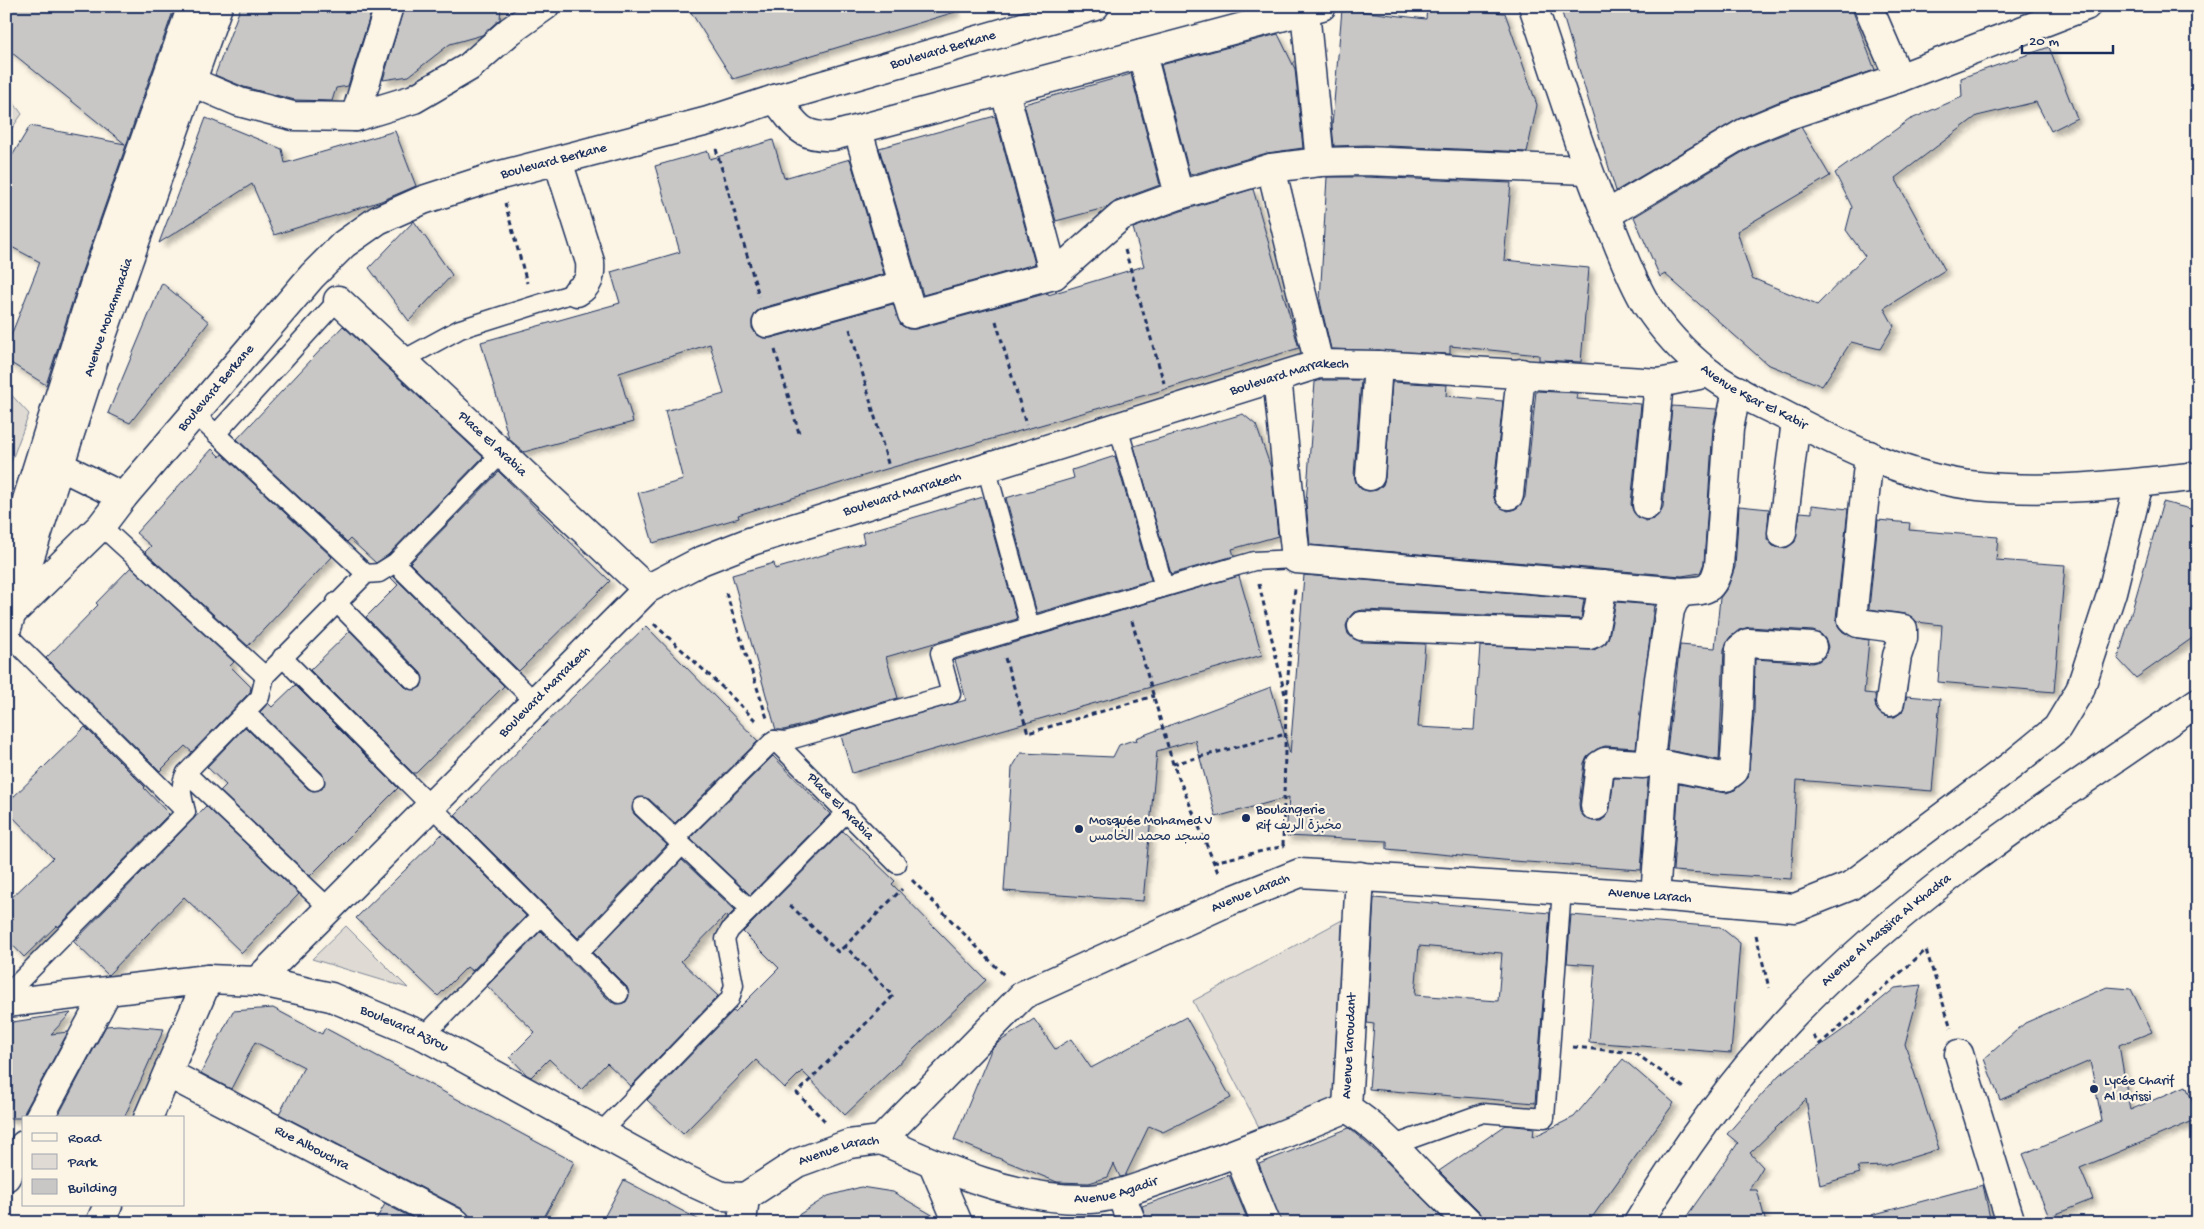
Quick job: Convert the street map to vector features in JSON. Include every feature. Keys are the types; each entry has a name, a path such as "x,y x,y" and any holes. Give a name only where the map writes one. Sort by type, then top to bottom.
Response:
{"street":[{"name":"Avenue Mohammadia","path":"8,622 98,347 179,81 192,6"},
{"name":"Avenue Mohammadia","path":"6,567 97,276 179,81 218,6"},
{"path":"355,117 389,6"},
{"path":"179,81 240,102 294,116 355,117 414,100 469,67 510,31 545,6"},
{"name":"Boulevard Berkane","path":"8,622 101,526 123,497 312,276 344,244 378,220 423,200 497,176 708,121 775,99 1095,6"},
{"name":"Avenue Ksar El Kabir","path":"1533,6 1588,170 1627,265 1647,304 1674,340 1708,373 1796,421 1869,455 1910,471 1976,486 2024,489 2140,483 2190,477 2198,478"},
{"path":"1868,6 1899,78"},
{"path":"1606,216 1744,133 1782,117 1899,78 2086,6"},
{"path":"775,99 803,132 816,137 833,136 1005,92 1314,8 1320,162"},
{"path":"1142,54 1180,195"},
{"path":"1005,92 1054,275"},
{"path":"858,131 912,314 1054,275 1121,216 1180,195 1271,168 1320,162 1365,161 1588,170"},
{"path":"558,161 590,262 591,273 588,282 577,292"},
{"path":"1271,168 1319,364"},
{"path":"768,323 903,285"},
{"name":"Place El Arabia","path":"338,300 401,361 647,589"},
{"name":"Boulevard Marrakech","path":"257,981 432,808 647,589 701,561 744,544 897,494 1319,364 1378,365 1660,383 1708,373"},
{"path":"1370,476 1378,365"},
{"path":"1509,496 1521,373"},
{"path":"1277,377 1296,560 1682,592 1706,590 1711,586 1717,571 1729,429 1737,390"},
{"path":"1647,504 1660,383"},
{"path":"1782,533 1796,421"},
{"path":"1869,455 1852,619 1858,623 1902,629 1903,638 1897,656 1890,702"},
{"path":"60,466 123,497"},
{"name":"Avenue Larach","path":"743,1210 797,1163 849,1144 881,1140 1023,995 1230,901 1300,873 1655,896 1795,908 1850,886 2057,728 2080,690 2112,592 2140,483"},
{"path":"1362,626 1590,635 1594,633 1603,586"},
{"path":"1655,896 1657,764 1651,756 1659,679 1670,610 1674,601 1682,592"},
{"path":"1595,806 1600,765 1605,762 1657,764 1722,777 1731,774 1734,771 1738,722 1740,649 1748,643 1812,647"},
{"name":"Avenue Al Massira Al Khadra","path":"1638,1223 1708,1114 1793,1015 1869,944 1988,846 2198,702"},
{"name":"Avenue Taroudant","path":"1360,876 1347,1108 1370,1122 1469,1223"},
{"path":"149,1116 169,1074 208,979"},
{"name":"Boulevard Azrou","path":"6,1003 208,979 257,981 331,997 424,1036 693,1183 722,1196 743,1210"},
{"path":"39,1116 107,992"},
{"path":"1959,1054 2011,1223"},
{"name":"Rue Albouchra","path":"169,1074 456,1223"},
{"name":"Avenue Agadir","path":"881,1140 933,1164 1006,1189 1057,1198 1092,1199 1120,1193 1238,1154 1347,1108"},
{"path":"6,1177 22,1149"},
{"path":"1238,1154 1266,1223"},
{"path":"933,1164 958,1223"},
{"path":"1120,1193 1132,1223"},
{"path":"100,1223 108,1206"}],"lane":[{"path":"401,361 460,328 577,292"},
{"path":"216,434 338,300"},
{"path":"195,414 366,574"},
{"path":"1118,427 1164,587"},
{"path":"186,812 181,791 181,781 186,773 260,697 265,676 336,602 366,574 379,573 395,563 501,454"},
{"path":"986,467 1030,627"},
{"path":"101,526 265,676"},
{"path":"578,954 678,841 774,740 786,741 951,694 940,653 1254,561 1296,560"},
{"path":"395,563 535,702"},
{"path":"336,602 413,680"},
{"path":"8,622 186,812"},
{"path":"282,657 619,994"},
{"path":"246,713 316,781"},
{"name":"Place El Arabia","path":"774,740 847,812 896,864"},
{"path":"186,773 329,908"},
{"path":"642,807 750,909"},
{"path":"6,995 186,812"},
{"path":"601,1132 730,999 734,985 725,939 730,930 847,812"},
{"path":"1394,1145 1483,1113 1545,1118 1562,890"},
{"path":"424,1036 541,916"}],"path":[{"path":"497,176 533,306"},
{"path":"1116,220 1171,410"},
{"path":"988,293 1034,452"},
{"path":"842,302 897,494"},
{"path":"1287,878 1283,846 1286,702 1296,560"},
{"path":"1254,561 1286,702"},
{"path":"726,593 774,740"},
{"path":"1125,598 1174,764 1230,901"},
{"path":"652,623 723,688 774,740"},
{"path":"999,636 1028,733 1154,696"},
{"path":"1174,764 1286,734"},
{"path":"896,864 1023,995"},
{"path":"772,887 838,952 911,880"},
{"path":"1755,929 1769,988"},
{"path":"845,946 893,996 797,1092 849,1144"},
{"path":"1550,1045 1635,1053 1686,1089"}],"green space":[{"path":"6,92 22,114 6,137"},
{"path":"6,389 29,414 6,476"},
{"path":"1342,920 1333,1102 1261,1131 1193,1001"},
{"path":"346,926 408,988 312,959"}],"building":[{"path":"6,6 175,6 82,271 46,385 6,360 6,348 40,262 6,244 6,166 30,126 125,144 6,48"},
{"path":"241,6 373,6 348,86 336,88 332,101 295,100 244,87 215,75"},
{"path":"404,6 501,6 500,19 482,35 450,44 409,76 383,80"},
{"path":"687,6 954,6 955,12 733,79"},
{"path":"1560,6 1851,6 1875,70 1778,102 1738,119 1616,191"},
{"path":"1427,7 1505,13 1537,105 1527,152 1366,145 1334,146 1332,126 1342,9 1426,19"},
{"path":"1278,34 1295,69 1303,148 1267,153 1190,175 1161,65"},
{"path":"2049,47 2077,118 2051,131 2036,102 1977,116 1895,178 1945,270 1884,308 1894,326 1880,349 1851,342 1822,386 1767,364 1665,274 1660,277 1634,217 1751,147 1801,127 1830,176 1737,231 1752,278 1817,305 1865,256 1846,230 1852,207 1835,173 1909,120 1962,97 1961,78"},
{"path":"1131,74 1160,185 1116,201 1108,207 1056,221 1024,104"},
{"path":"995,116 1035,264 923,295 879,148"},
{"path":"206,118 282,149 285,163 395,131 416,186 381,201 274,235 252,184 159,243"},
{"path":"773,140 784,178 850,159 884,274 762,308 756,312 752,320 752,328 756,334 763,338 771,338 893,304 901,325 908,329 916,329 1048,293 1048,295 1144,266 1133,228 1253,189 1299,348 1156,392 876,472 738,515 739,518 653,543 638,493 683,480 665,411 724,394 710,344 619,373 633,422 524,452 509,439 481,342 620,303 611,272 680,252 655,166 708,151 710,159"},
{"path":"1327,177 1511,183 1504,260 1589,268 1581,362 1539,360 1539,355 1450,346 1450,354 1331,349 1320,301"},
{"path":"414,221 452,275 409,321 369,268"},
{"path":"162,283 209,322 130,423 108,413"},
{"path":"343,326 483,457 388,555 376,563 350,539 347,542 237,439"},
{"path":"1321,380 1361,380 1354,475 1356,483 1361,489 1368,491 1377,490 1383,485 1385,478 1392,382 1447,385 1446,396 1503,401 1493,494 1495,501 1500,507 1508,511 1515,509 1525,497 1536,391 1578,393 1577,399 1641,404 1631,504 1633,511 1638,517 1646,521 1653,519 1663,507 1672,406 1717,409 1713,428 1704,563 1700,573 1682,576 1310,545 1306,503 1315,382"},
{"path":"1243,414 1256,425 1271,468 1278,536 1232,549 1234,556 1171,574 1134,446"},
{"path":"212,449 220,457 222,454 332,557 248,646 145,552 151,546 136,533"},
{"path":"1115,456 1151,580 1037,613 1006,498 1074,478 1072,470"},
{"path":"499,472 610,581 519,671 410,563"},
{"path":"983,497 1017,619 886,657 898,698 784,730 776,730 732,575 774,563 775,569 864,543 862,533"},
{"path":"2163,502 2198,511 2198,634 2136,678 2118,659"},
{"path":"1812,505 1848,509 1836,618 1838,626 1843,632 1856,638 1869,640 1864,693 1875,694 1876,708 1881,714 1888,717 1895,717 1902,712 1907,696 1940,699 1932,791 1797,780 1791,879 1673,871 1679,784 1726,793 1735,790 1748,778 1754,715 1755,659 1812,663 1819,661 1825,656 1828,647 1826,640 1821,634 1813,631 1749,627 1739,630 1730,637 1724,649 1719,760 1667,750 1680,645 1715,648 1720,598 1728,587 1735,567 1739,506 1769,509 1767,539 1773,546 1781,548 1788,547 1795,542 1800,512 1812,513"},
{"path":"1878,520 1910,523 1909,530 1998,537 1996,560 2065,565 2054,692 1938,682 1942,625 1917,622 1906,614 1869,609"},
{"path":"131,567 234,662 230,666 251,687 250,692 192,752 185,746 160,771 46,658 98,605 96,603"},
{"path":"1304,575 1584,599 1581,619 1363,610 1354,612 1346,626 1348,634 1354,639 1361,642 1425,644 1418,727 1474,730 1480,646 1594,650 1606,643 1616,602 1654,605 1636,748 1605,746 1587,756 1584,763 1579,804 1580,812 1585,818 1601,821 1607,816 1610,808 1614,778 1648,778 1641,870 1513,861 1387,849 1387,841 1286,836 1289,797 1216,817 1195,740 1157,751 1143,901 1004,891 1012,768 1021,753 1113,757 1119,745 1133,740 1137,741 1136,738 1271,687 1290,754"},
{"path":"393,576 504,686 416,773 413,773 310,670 350,631 405,687 415,690 421,687 423,678 421,673 366,617 398,585 391,578"},
{"path":"1239,576 1262,655 852,773 841,736 966,700 955,660"},
{"path":"646,626 758,741 675,823 649,799 639,797 634,800 632,810 634,814 667,845 578,938 455,815"},
{"path":"295,685 398,788 310,876 220,791 226,785 207,767 245,727 308,789 313,791 322,789 325,783 322,773 260,712 268,703 272,707"},
{"path":"85,727 169,814 58,927 57,925 24,957 6,938 6,903 53,858 6,810 6,804"},
{"path":"773,756 830,814 750,895 690,838"},
{"path":"206,806 299,894 242,953 184,897 108,975 74,942"},
{"path":"843,831 895,881 892,884 986,980 845,1115 802,1071 785,1088 756,1060 683,1134 647,1100 733,1011 735,1012 779,968 743,932"},
{"path":"443,833 526,916 472,971 467,967 438,996 356,918"},
{"path":"682,860 735,910 728,917 726,915 681,961 718,996 631,1086 607,1063 581,1090 549,1059 531,1077 527,1075 510,1057 535,1032 487,986 541,931 611,1002 617,1004 626,1002 629,996 627,987 593,953"},
{"path":"1374,898 1550,913 1535,1103 1369,1089 1374,1024 1367,1023","holes":["1419,946 1502,953 1498,1001 1415,995"]},
{"path":"1571,915 1720,927 1740,943 1731,1053 1589,1042 1595,965 1567,963"},
{"path":"1921,985 1905,1044 1939,1149 1884,1166 1857,1167 1860,1173 1820,1185 1806,1099 1750,1153 1763,1167 1749,1190 1757,1190 1766,1223 1682,1223 1738,1143 1727,1134 1779,1075 1854,1022 1895,988"},
{"path":"2107,987 2131,989 2152,1032 2119,1045 2130,1110 2186,1086 2198,1114 2198,1119 2080,1168 2093,1199 2049,1217 2023,1154 2102,1121 2090,1061 2000,1100 1984,1059 2025,1023"},
{"path":"273,1008 322,1034 325,1028 574,1162 541,1223 472,1223 469,1215 463,1209 279,1114 304,1067 255,1042 231,1089 201,1073 233,1011"},
{"path":"71,1013 51,1034 68,1032 22,1118 6,1118 6,1023"},
{"path":"1186,1017 1231,1098 1163,1132 1149,1126 1125,1176 1120,1177 1114,1164 1108,1177 1089,1183 1057,1182 954,1140 991,1050 999,1042 1034,1019 1055,1049 1071,1039 1091,1068"},
{"path":"118,1025 164,1029 125,1116 58,1116 106,1026"},
{"path":"1623,1059 1674,1103 1588,1223 1484,1223 1480,1212 1439,1171 1506,1125 1534,1128 1533,1137 1574,1117"},
{"path":"1349,1128 1381,1156 1447,1223 1281,1223 1259,1164"},
{"path":"1229,1175 1249,1223 1147,1223 1142,1206"},
{"path":"624,1180 705,1223 601,1223"},
{"path":"1983,1185 1991,1223 1872,1223 1871,1215"},
{"path":"861,1187 893,1192 939,1219 941,1223 786,1223 828,1196"},
{"path":"385,1204 422,1223 374,1223"}],"place":[{"name":"Boulangerie Rif مخبزة الريف","path":"1246,818"},
{"name":"Mosquée Mohamed V مسجد محمد الخامس","path":"1079,829"},
{"name":"Lycée Charif Al Idrissi","path":"2094,1089"}]}
